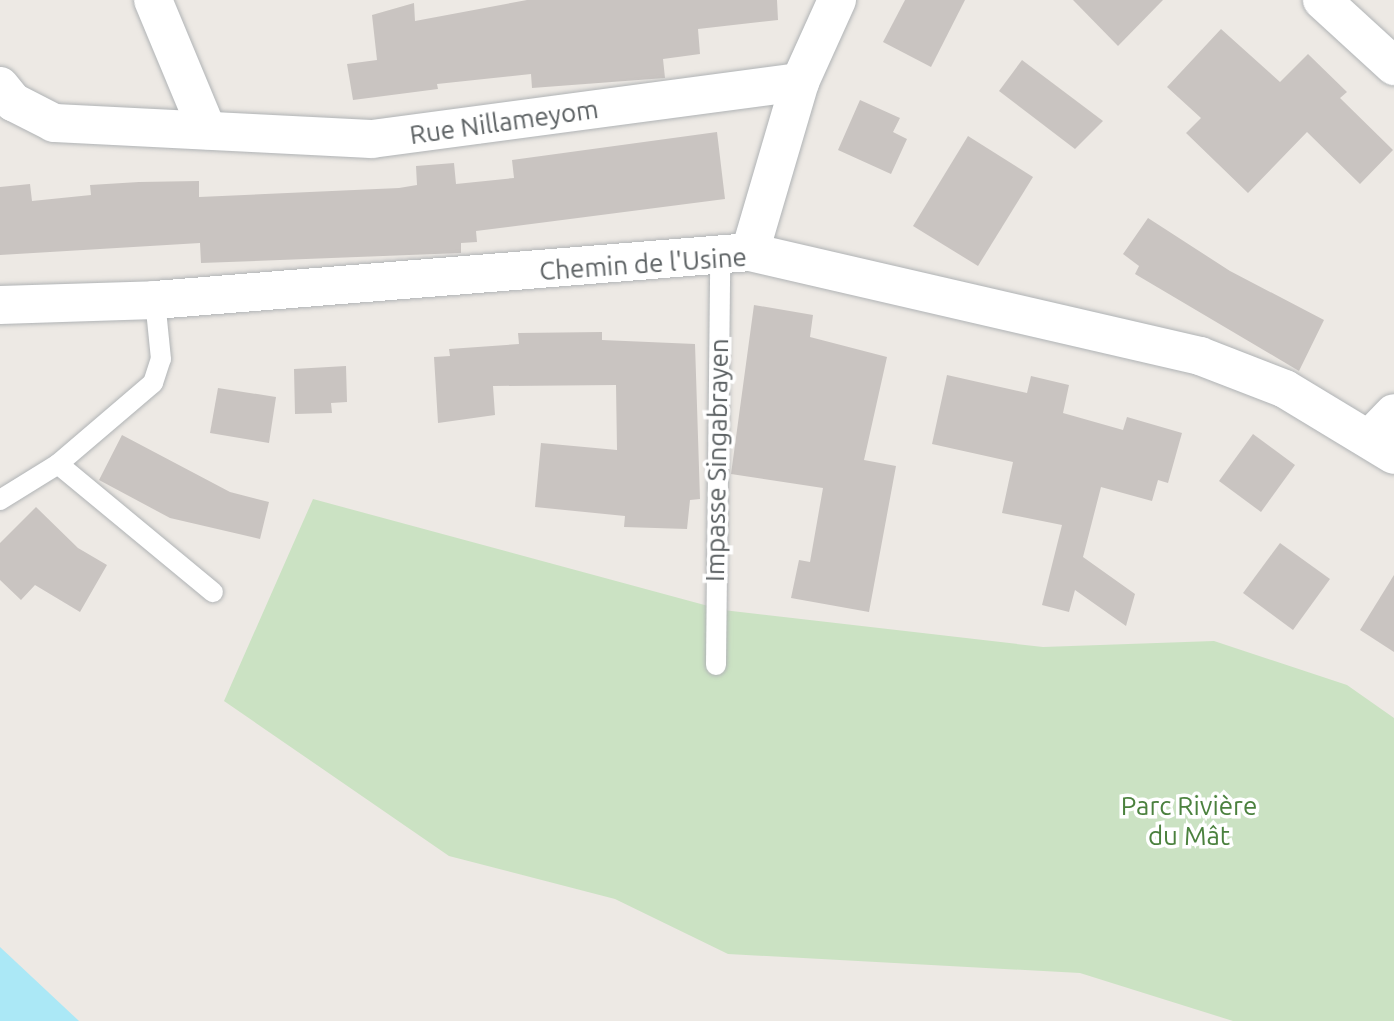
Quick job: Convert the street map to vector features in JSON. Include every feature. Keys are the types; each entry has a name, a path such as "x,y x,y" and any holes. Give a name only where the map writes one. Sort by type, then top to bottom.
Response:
{"street":[{"path":"153,0 207,130"},
{"path":"735,254 800,82 837,0"},
{"path":"1322,0 1394,66"},
{"name":"Rue Nillameyom","path":"0,86 13,102 54,123 207,130 290,139 372,139 800,82"},
{"name":"Chemin de l'Usine","path":"0,305 155,300 735,254 1200,356 1285,389 1386,435"}],"lane":[{"name":"Impasse Singabrayen","path":"716,665 735,254"},
{"path":"0,500 58,464 153,383 161,359 155,300"},
{"path":"58,464 213,592"}],"green space":[{"name":"Parc Rivière du Mât","path":"313,499 723,610 1043,647 1214,641 1347,685 1394,718 1394,1021 1233,1021 1080,973 728,954 615,899 449,856 224,701"}],"water":[{"path":"0,947 79,1021 0,1021"}],"building":[{"path":"527,0 777,0 778,20 698,29 700,54 663,59 665,78 532,88 531,74 437,84 438,89 353,100 347,64 377,60 372,15 414,3 415,21"},
{"path":"905,0 965,0 931,67 883,42"},
{"path":"1073,0 1163,0 1118,46"},
{"path":"1221,29 1280,82 1308,54 1347,92 1340,98 1393,150 1360,184 1307,132 1248,193 1186,133 1201,118 1167,87"},
{"path":"1022,60 1103,121 1075,149 999,91"},
{"path":"860,100 900,118 893,132 907,139 891,174 838,150"},
{"path":"717,132 725,199 476,231 477,242 461,243 461,253 201,263 200,243 0,255 0,187 30,184 32,201 91,195 90,185 139,182 199,181 199,197 399,188 417,185 416,166 454,163 456,184 514,178 512,160"},
{"path":"968,136 1033,177 978,266 913,226"},
{"path":"1148,218 1230,271 1324,320 1299,371 1135,274 1139,266 1123,254"},
{"path":"754,305 813,315 810,337 887,357 864,460 896,466 869,612 791,598 799,560 810,562 823,488 731,474"},
{"path":"602,332 602,340 695,344 700,499 690,500 687,529 624,527 625,516 535,507 541,443 617,450 616,385 493,386 495,415 438,423 434,357 450,356 449,349 519,344 518,333"},
{"path":"346,366 347,402 331,403 332,413 295,414 294,369"},
{"path":"947,375 1027,393 1031,376 1069,385 1063,413 1123,430 1127,417 1182,433 1168,483 1158,480 1152,501 1101,487 1083,557 1135,594 1126,626 1075,590 1069,612 1042,605 1062,525 1002,513 1013,462 932,444"},
{"path":"218,388 276,397 269,443 210,433"},
{"path":"1253,434 1295,465 1261,512 1219,481"},
{"path":"122,435 230,492 269,502 260,539 170,518 99,480"},
{"path":"36,507 78,548 107,565 80,612 35,585 21,600 0,580 0,543"},
{"path":"1280,543 1330,579 1293,630 1243,593"},
{"path":"1394,575 1394,652 1360,630"}]}
